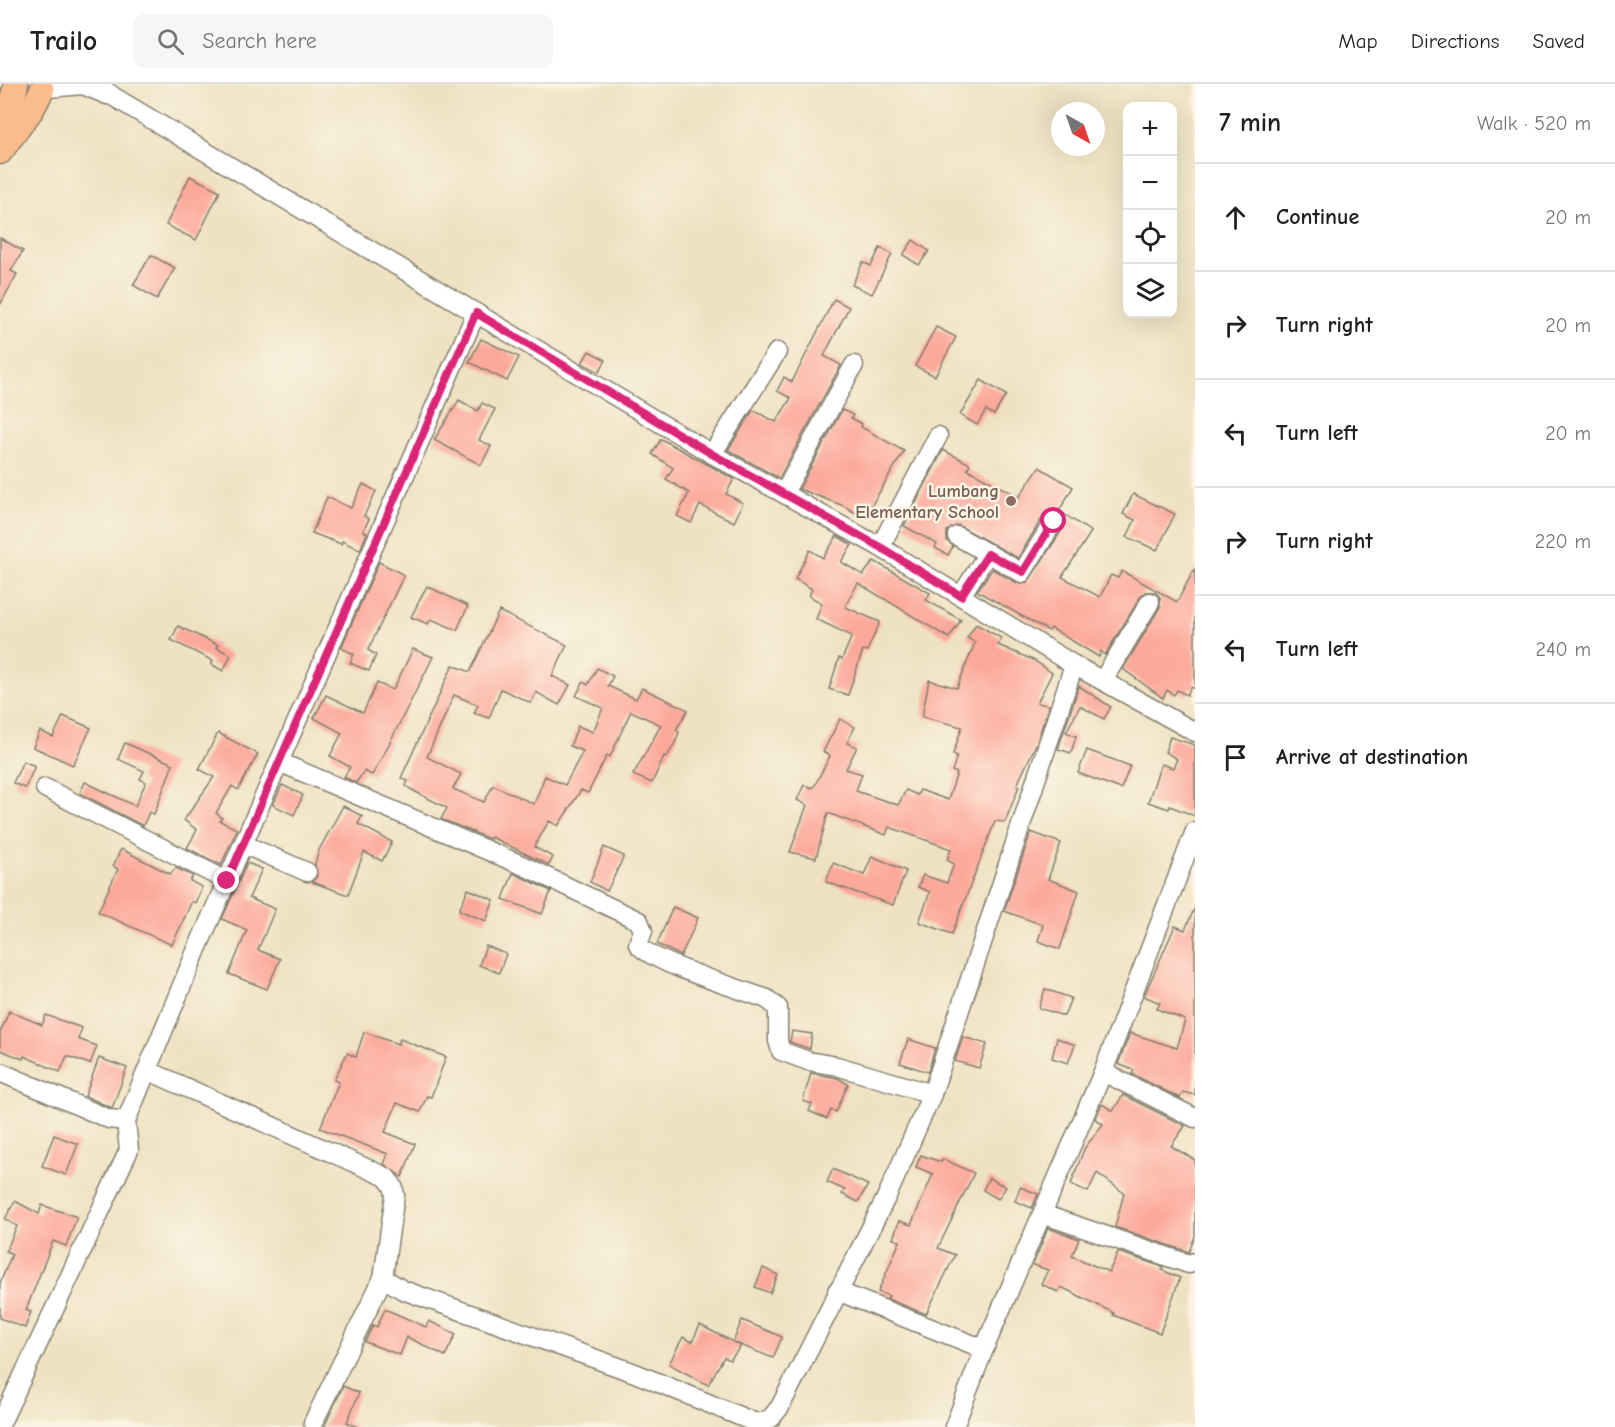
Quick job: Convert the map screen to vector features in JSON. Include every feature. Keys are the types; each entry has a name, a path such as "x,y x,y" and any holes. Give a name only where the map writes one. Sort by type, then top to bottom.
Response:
{"main road":[{"path":"0,151 16,84"},
{"path":"0,151 32,109 40,86"}],"street":[{"path":"97,84 114,97 712,454 880,547 1074,665 1195,732"},
{"path":"40,86 83,85 114,97"},
{"path":"0,1425 129,1150 126,1121 149,1071 197,949 476,313"},
{"path":"712,454 777,352"},
{"path":"784,493 854,365"},
{"path":"880,547 938,436"},
{"path":"957,536 1023,572 1054,521"},
{"path":"961,596 988,554"},
{"path":"1103,680 1150,602"},
{"path":"383,1278 403,1290 635,1373 756,1423 770,1419 780,1407 887,1196 932,1094 1074,665"},
{"path":"279,762 524,866 639,921 643,931 638,944 640,948 662,960 767,999 778,1008 778,1041 781,1051 808,1061 837,1066 932,1094"},
{"path":"45,788 227,881"},
{"path":"954,1427 984,1349 1103,1072 1195,831"},
{"path":"243,844 307,872"},
{"path":"149,1071 386,1177 393,1186 395,1195 383,1278 313,1423"},
{"path":"0,1072 109,1119 126,1121"},
{"path":"1103,1072 1195,1118"},
{"path":"1042,1214 1189,1264 1195,1262"},
{"path":"837,1291 984,1349"}],"building":[{"path":"190,176 220,191 196,240 166,225"},
{"path":"0,238 23,251 11,271 17,274 0,305"},
{"path":"913,240 929,251 919,265 903,255"},
{"path":"880,248 892,254 872,294 852,285 863,262 871,266"},
{"path":"151,255 175,268 157,299 133,285"},
{"path":"834,299 849,307 824,356 841,365 779,478 728,450 753,410 776,422 791,398 777,391 784,377 792,382"},
{"path":"936,327 956,337 935,376 915,366"},
{"path":"481,339 519,357 507,381 469,362"},
{"path":"589,351 606,360 599,372 582,363"},
{"path":"981,380 1006,395 994,415 986,410 977,425 960,415"},
{"path":"459,400 478,411 482,403 495,409 479,440 491,446 481,465 434,440"},
{"path":"842,410 853,415 851,418 862,424 861,427 904,451 864,518 844,506 799,489"},
{"path":"661,439 734,479 726,494 743,503 734,522 700,505 691,523 677,516 689,493 666,479 673,468 652,454"},
{"path":"943,450 970,464 967,469 1019,497 1039,467 1073,487 1059,511 1049,511 1044,515 1018,558 958,525 947,531 947,541 953,546 948,555 935,548 937,544 904,526"},
{"path":"363,484 376,491 364,516 369,519 363,531 367,533 360,550 342,541 341,544 312,533 327,497 351,508"},
{"path":"1133,494 1175,514 1157,550 1127,537 1135,520 1123,514"},
{"path":"1061,512 1091,532 1062,577 1100,597 1111,575 1118,578 1122,571 1177,602 1195,568 1195,689 1191,687 1187,695 1177,690 1174,695 1167,690 1163,698 1123,669 1160,607 1160,597 1155,592 1145,592 1141,596 1105,655 1101,651 1099,657 1051,628 1049,631 977,591 992,569 1017,583 1028,582 1064,527 1065,521"},
{"path":"837,536 852,545 841,562 863,575 874,561 930,593 926,600 961,620 949,638 858,583 845,607 880,622 867,651 863,650 848,695 829,689 839,658 842,659 852,636 816,619 822,603 809,596 812,589 795,579 810,550 823,558"},
{"path":"379,562 404,575 368,650 376,655 369,671 350,663 354,654 341,648"},
{"path":"427,586 468,606 457,630 431,619 428,624 411,617"},
{"path":"499,611 567,645 552,676 570,685 559,705 536,692 531,703 501,689 489,718 474,713 478,705 454,695 427,757 461,774 453,789 484,802 493,785 534,804 545,776 565,785 583,751 570,746 578,726 593,732 603,708 576,696 583,682 588,685 597,668 613,676 608,686 636,699 642,688 688,710 676,730 679,732 676,741 667,757 664,756 652,783 633,775 661,725 631,711 610,757 607,755 588,793 581,790 558,826 549,821 534,847 553,857 549,865 491,837 490,839 441,819 447,808 412,790 406,786 408,781 401,778 453,665 470,672"},
{"path":"976,624 1001,638 998,645 1035,661 1052,673 1037,703 1049,705 1037,742 1017,785 1019,786 1005,822 995,821 952,934 919,922 930,892 918,887 923,875 947,883 954,864 947,860 951,849 889,827 886,835 828,813 816,858 790,852 807,805 797,800 804,785 812,788 815,785 830,756 823,752 840,719 855,727 847,743 857,747 846,769 862,774 856,791 898,805 906,790 917,795 920,790 948,800 957,773 952,771 957,756 953,754 962,727 923,717 923,711 929,680 957,688 975,642 967,638"},
{"path":"178,626 218,645 216,647 231,655 223,671 211,664 213,661 171,640"},
{"path":"413,649 433,657 372,775 364,771 356,783 344,777 350,767 330,756 342,733 314,718 326,695 363,713 377,683 393,690"},
{"path":"1079,686 1111,707 1104,719 1080,706 1066,732 1076,736 1071,753 1058,749"},
{"path":"63,716 91,728 73,765 33,747 40,731 53,737"},
{"path":"218,733 258,754 238,790 232,786 216,813 222,818 220,821 237,829 221,865 187,848 197,830 184,820 214,777 199,769"},
{"path":"1170,737 1195,745 1195,816 1170,806 1169,809 1148,802 1161,764 1173,768 1177,759 1165,752"},
{"path":"125,743 173,764 154,814 149,812 143,826 80,793 85,782 135,806 146,782 140,779 144,771 118,759"},
{"path":"1087,750 1130,766 1121,789 1078,773"},
{"path":"23,761 35,766 25,788 13,783"},
{"path":"282,785 303,795 294,815 273,805"},
{"path":"343,806 362,816 358,824 392,842 382,861 364,852 348,895 312,882 317,876 315,864 319,850"},
{"path":"1031,832 1061,843 1048,879 1079,891 1060,949 1038,941 1043,925 1004,911"},
{"path":"604,847 624,856 607,891 590,882"},
{"path":"121,849 170,874 176,868 193,876 190,881 202,887 195,903 192,901 172,945 98,912 118,869 113,866"},
{"path":"872,856 906,871 893,905 826,882 833,863 864,875"},
{"path":"247,863 262,869 249,898 275,909 258,950 280,959 267,989 229,974 247,930 222,919"},
{"path":"513,873 551,891 542,914 503,899"},
{"path":"468,889 494,900 486,921 459,910"},
{"path":"673,907 698,918 681,956 657,944"},
{"path":"1195,907 1195,1095 1183,1092 1180,1098 1132,1074 1134,1070 1118,1064 1130,1033 1177,1048 1185,1020 1157,1009 1160,1003 1144,996 1175,926 1185,930"},
{"path":"486,946 506,954 499,973 479,965"},
{"path":"1045,989 1071,998 1064,1016 1039,1008"},
{"path":"9,1011 42,1025 46,1015 82,1028 78,1039 97,1046 90,1064 67,1056 60,1072 24,1056 23,1059 0,1050 0,1033"},
{"path":"792,1031 812,1034 810,1049 790,1042"},
{"path":"364,1032 398,1044 400,1039 446,1057 431,1097 427,1096 420,1112 397,1103 385,1132 415,1144 402,1177 384,1164 388,1154 320,1128 339,1082 334,1080 347,1053 356,1057"},
{"path":"963,1037 987,1044 979,1068 955,1061"},
{"path":"1057,1038 1075,1045 1068,1063 1052,1058"},
{"path":"908,1039 935,1048 928,1072 900,1063"},
{"path":"99,1058 127,1068 112,1108 85,1096"},
{"path":"811,1073 838,1078 848,1084 836,1112 831,1110 827,1119 809,1111 812,1104 803,1101"},
{"path":"1123,1095 1185,1126 1171,1146 1195,1160 1195,1236 1189,1252 1115,1227 1124,1193 1097,1173 1088,1192 1071,1184 1084,1149 1103,1124 1095,1119 1102,1104 1113,1111"},
{"path":"54,1135 78,1144 66,1175 42,1166"},
{"path":"921,1155 941,1162 943,1159 974,1173 938,1248 955,1255 926,1314 887,1299 889,1296 878,1292 900,1241 893,1239 899,1221 911,1225 933,1174 916,1167"},
{"path":"833,1169 868,1185 858,1202 842,1194 845,1190 827,1182"},
{"path":"989,1178 1006,1187 998,1199 983,1190"},
{"path":"1020,1187 1038,1194 1032,1208 1015,1201"},
{"path":"15,1201 39,1214 42,1205 77,1217 66,1246 53,1241 26,1310 31,1312 25,1328 0,1318 0,1283 12,1254 6,1251 17,1226 5,1219"},
{"path":"1048,1228 1079,1239 1072,1256 1109,1272 1118,1252 1163,1267 1162,1270 1180,1278 1160,1333 1113,1315 1114,1313 1061,1287 1058,1292 1041,1284 1048,1270 1033,1265"},
{"path":"763,1268 778,1275 770,1293 755,1287"},
{"path":"385,1309 426,1327 429,1321 456,1334 445,1356 407,1337 400,1355 365,1342 373,1325 377,1327"},
{"path":"742,1320 782,1337 773,1358 733,1342"},
{"path":"700,1325 741,1346 730,1360 724,1357 708,1385 669,1364 683,1337 692,1342"},
{"path":"343,1386 359,1393 347,1422 358,1427 324,1427"}],"place":[{"name":"Lumbang Elementary School","path":"1011,501"}],"route":[{"path":"227,881 476,313 712,454 880,547 961,596 988,554 1021,573 1023,572 1054,521"}]}
